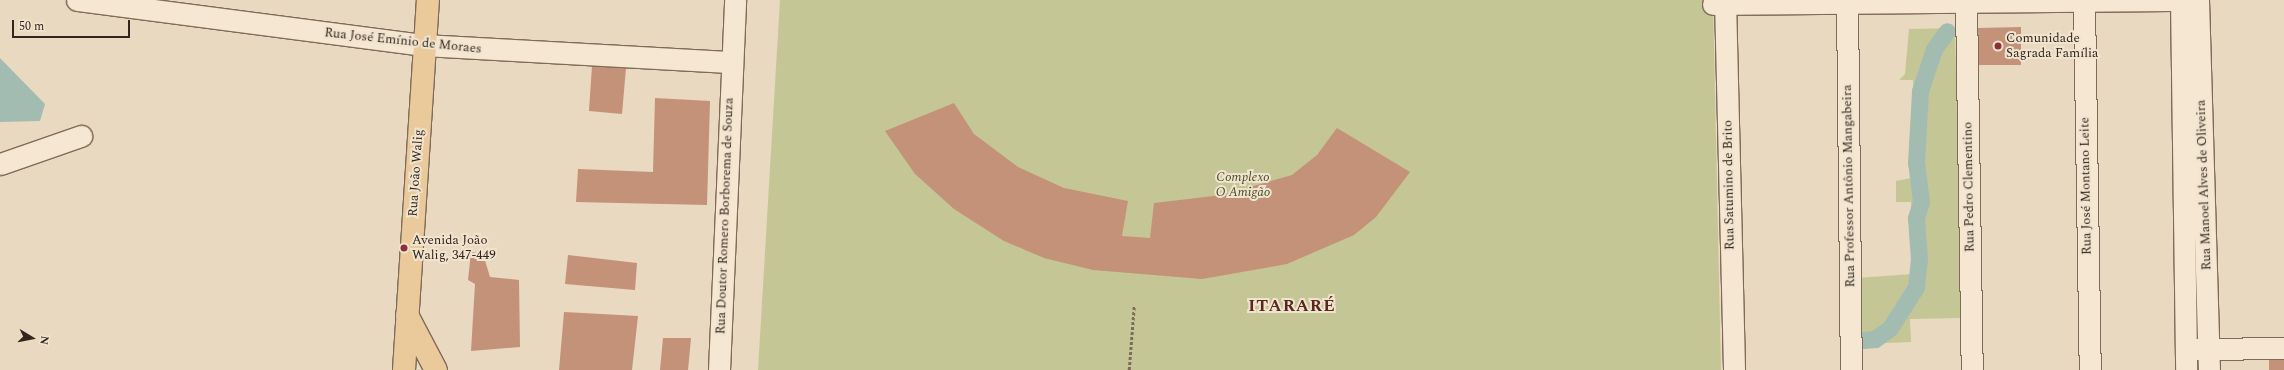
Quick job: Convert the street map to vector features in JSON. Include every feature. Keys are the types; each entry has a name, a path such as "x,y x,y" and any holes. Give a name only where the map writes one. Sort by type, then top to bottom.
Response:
{"main road":[{"name":"Rua João Walig","path":"404,370 428,0"},
{"path":"407,315 436,370"}],"street":[{"name":"Rua José Emínio de Moraes","path":"77,0 425,46 732,62"},
{"name":"Rua Doutor Romero Borborema de Souza","path":"719,370 735,0"},
{"name":"Rua Manoel Alves de Oliveira","path":"2182,0 2186,370"},
{"path":"1719,2 1847,1 2084,3 2191,0"},
{"name":"Rua Manoel Alves de Oliveira","path":"2198,0 2209,370"},
{"name":"Rua Professor Antônio Mangabeira","path":"1847,1 1851,370"},
{"name":"Rua Satumino de Brito","path":"1719,2 1720,370"},
{"name":"Rua Satumino de Brito","path":"1719,2 1734,370"},
{"name":"Rua Pedro Clementino","path":"1966,3 1972,370"},
{"name":"Rua José Montano Leite","path":"2084,3 2090,370"},
{"path":"0,164 81,136"},
{"path":"2186,349 2284,348"}],"path":[{"path":"1129,370 1134,306"}],"green space":[{"name":"Complexo O Amigão","path":"780,0 1713,0 1721,370 758,370"},
{"path":"1955,28 1962,318 1910,319 1911,342 1858,344 1857,278 1912,274 1911,202 1896,202 1896,181 1911,178 1909,141 1916,138 1913,80 1899,80 1905,74 1909,29"}],"shaded area":[{"path":"0,58 45,104 40,121 0,122"}],"building":[{"name":"Comunidade Sagrada Família","path":"2021,27 2021,65 1979,65 1978,28"},
{"path":"592,66 626,68 622,114 589,111"},
{"path":"655,98 710,101 707,205 576,202 578,169 653,172"},
{"path":"954,103 974,134 1018,167 1064,188 1128,201 1122,236 1150,238 1154,203 1222,195 1292,175 1317,155 1337,128 1410,172 1376,217 1354,235 1287,264 1202,279 1093,270 1044,258 1004,241 954,209 915,174 885,131"},
{"path":"471,252 483,254 490,277 519,280 520,347 471,351 475,284 468,280"},
{"path":"568,255 637,263 635,290 565,284"},
{"path":"564,312 638,316 632,370 559,370"},
{"path":"663,338 691,338 688,370 660,370"},
{"path":"2269,360 2284,360 2284,370 2269,370"}],"waterway":[{"path":"1864,340 1875,339 1890,328 1916,287 1919,259 1916,218 1921,202 1916,163 1920,91 1934,49 1947,31"}],"place":[{"name":"Comunidade Sagrada Família","path":"1998,46"},
{"name":"Avenida João Walig, 347-449","path":"404,248"}],"district":[{"name":"ITARARÉ","path":"1292,307"}]}
